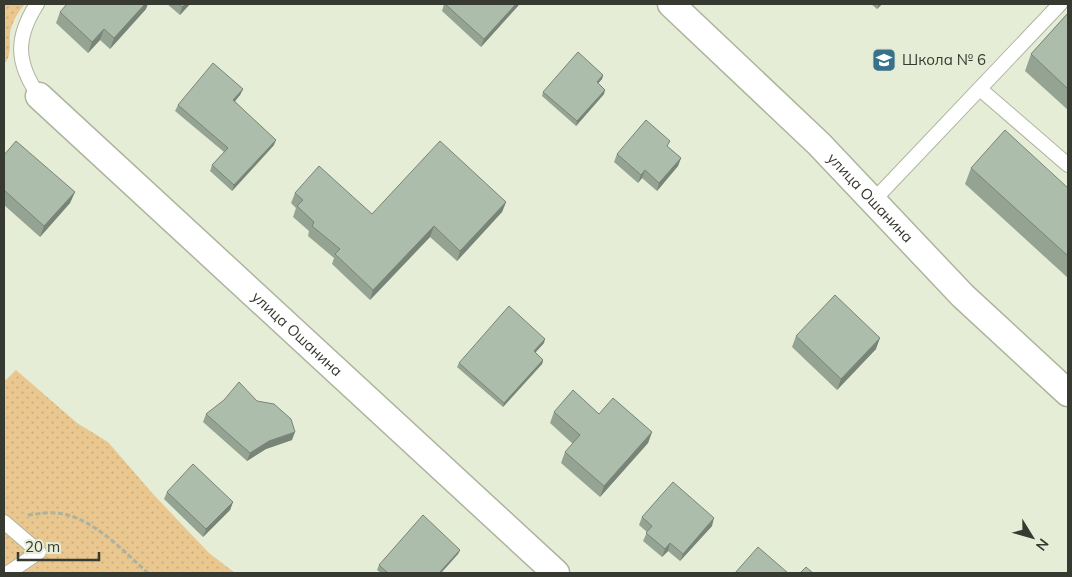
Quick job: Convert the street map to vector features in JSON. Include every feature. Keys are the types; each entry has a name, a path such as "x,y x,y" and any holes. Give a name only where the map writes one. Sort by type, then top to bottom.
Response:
{"street":[{"name":"улица Ошанина","path":"671,4 812,137 963,296 1068,393"},
{"name":"улица Ошанина","path":"39,96 556,573"}],"lane":[{"path":"37,4 28,19 22,35 21,53 26,74 39,96"},
{"path":"872,201 1060,4"},
{"path":"980,89 1068,165"},
{"path":"4,522 40,552 8,573"}],"path":[{"path":"19,516 56,513 85,522 107,537 148,573"}],"shaded area":[{"path":"4,4 25,4 12,25 9,53 4,64"},
{"path":"16,370 77,423 108,442 153,494 209,553 235,573 4,573 4,379 6,380"}],"building":[{"path":"67,4 145,4 114,38 104,29 92,42 60,12"},
{"path":"445,4 516,4 484,39"},
{"path":"1068,13 1068,89 1031,54"},
{"path":"578,52 603,75 597,82 605,90 577,121 543,92"},
{"path":"213,63 243,89 233,100 276,140 234,185 212,165 228,148 178,105"},
{"path":"646,120 670,141 667,146 681,158 659,183 645,170 641,175 617,154"},
{"path":"1005,130 1068,188 1068,256 971,168"},
{"path":"16,141 75,192 44,226 4,190 4,155"},
{"path":"440,141 506,202 460,251 434,226 373,290 335,254 340,249 312,226 314,222 297,206 303,200 295,193 319,166 372,214"},
{"path":"835,295 880,338 841,379 796,336"},
{"path":"509,306 545,339 534,351 543,360 504,403 459,363"},
{"path":"239,382 257,401 274,404 291,419 295,432 269,441 250,453 206,414 224,400"},
{"path":"573,390 599,414 613,398 652,432 604,486 565,452 580,435 554,412"},
{"path":"193,464 233,502 206,529 167,492"},
{"path":"673,482 714,518 683,554 670,543 665,549 646,533 652,526 642,517"},
{"path":"423,515 460,550 439,573 388,573 379,565"},
{"path":"758,547 788,573 735,573"},
{"path":"806,567 813,573 800,573"}],"place":[{"name":"Школа № 6","path":"884,60"}]}
